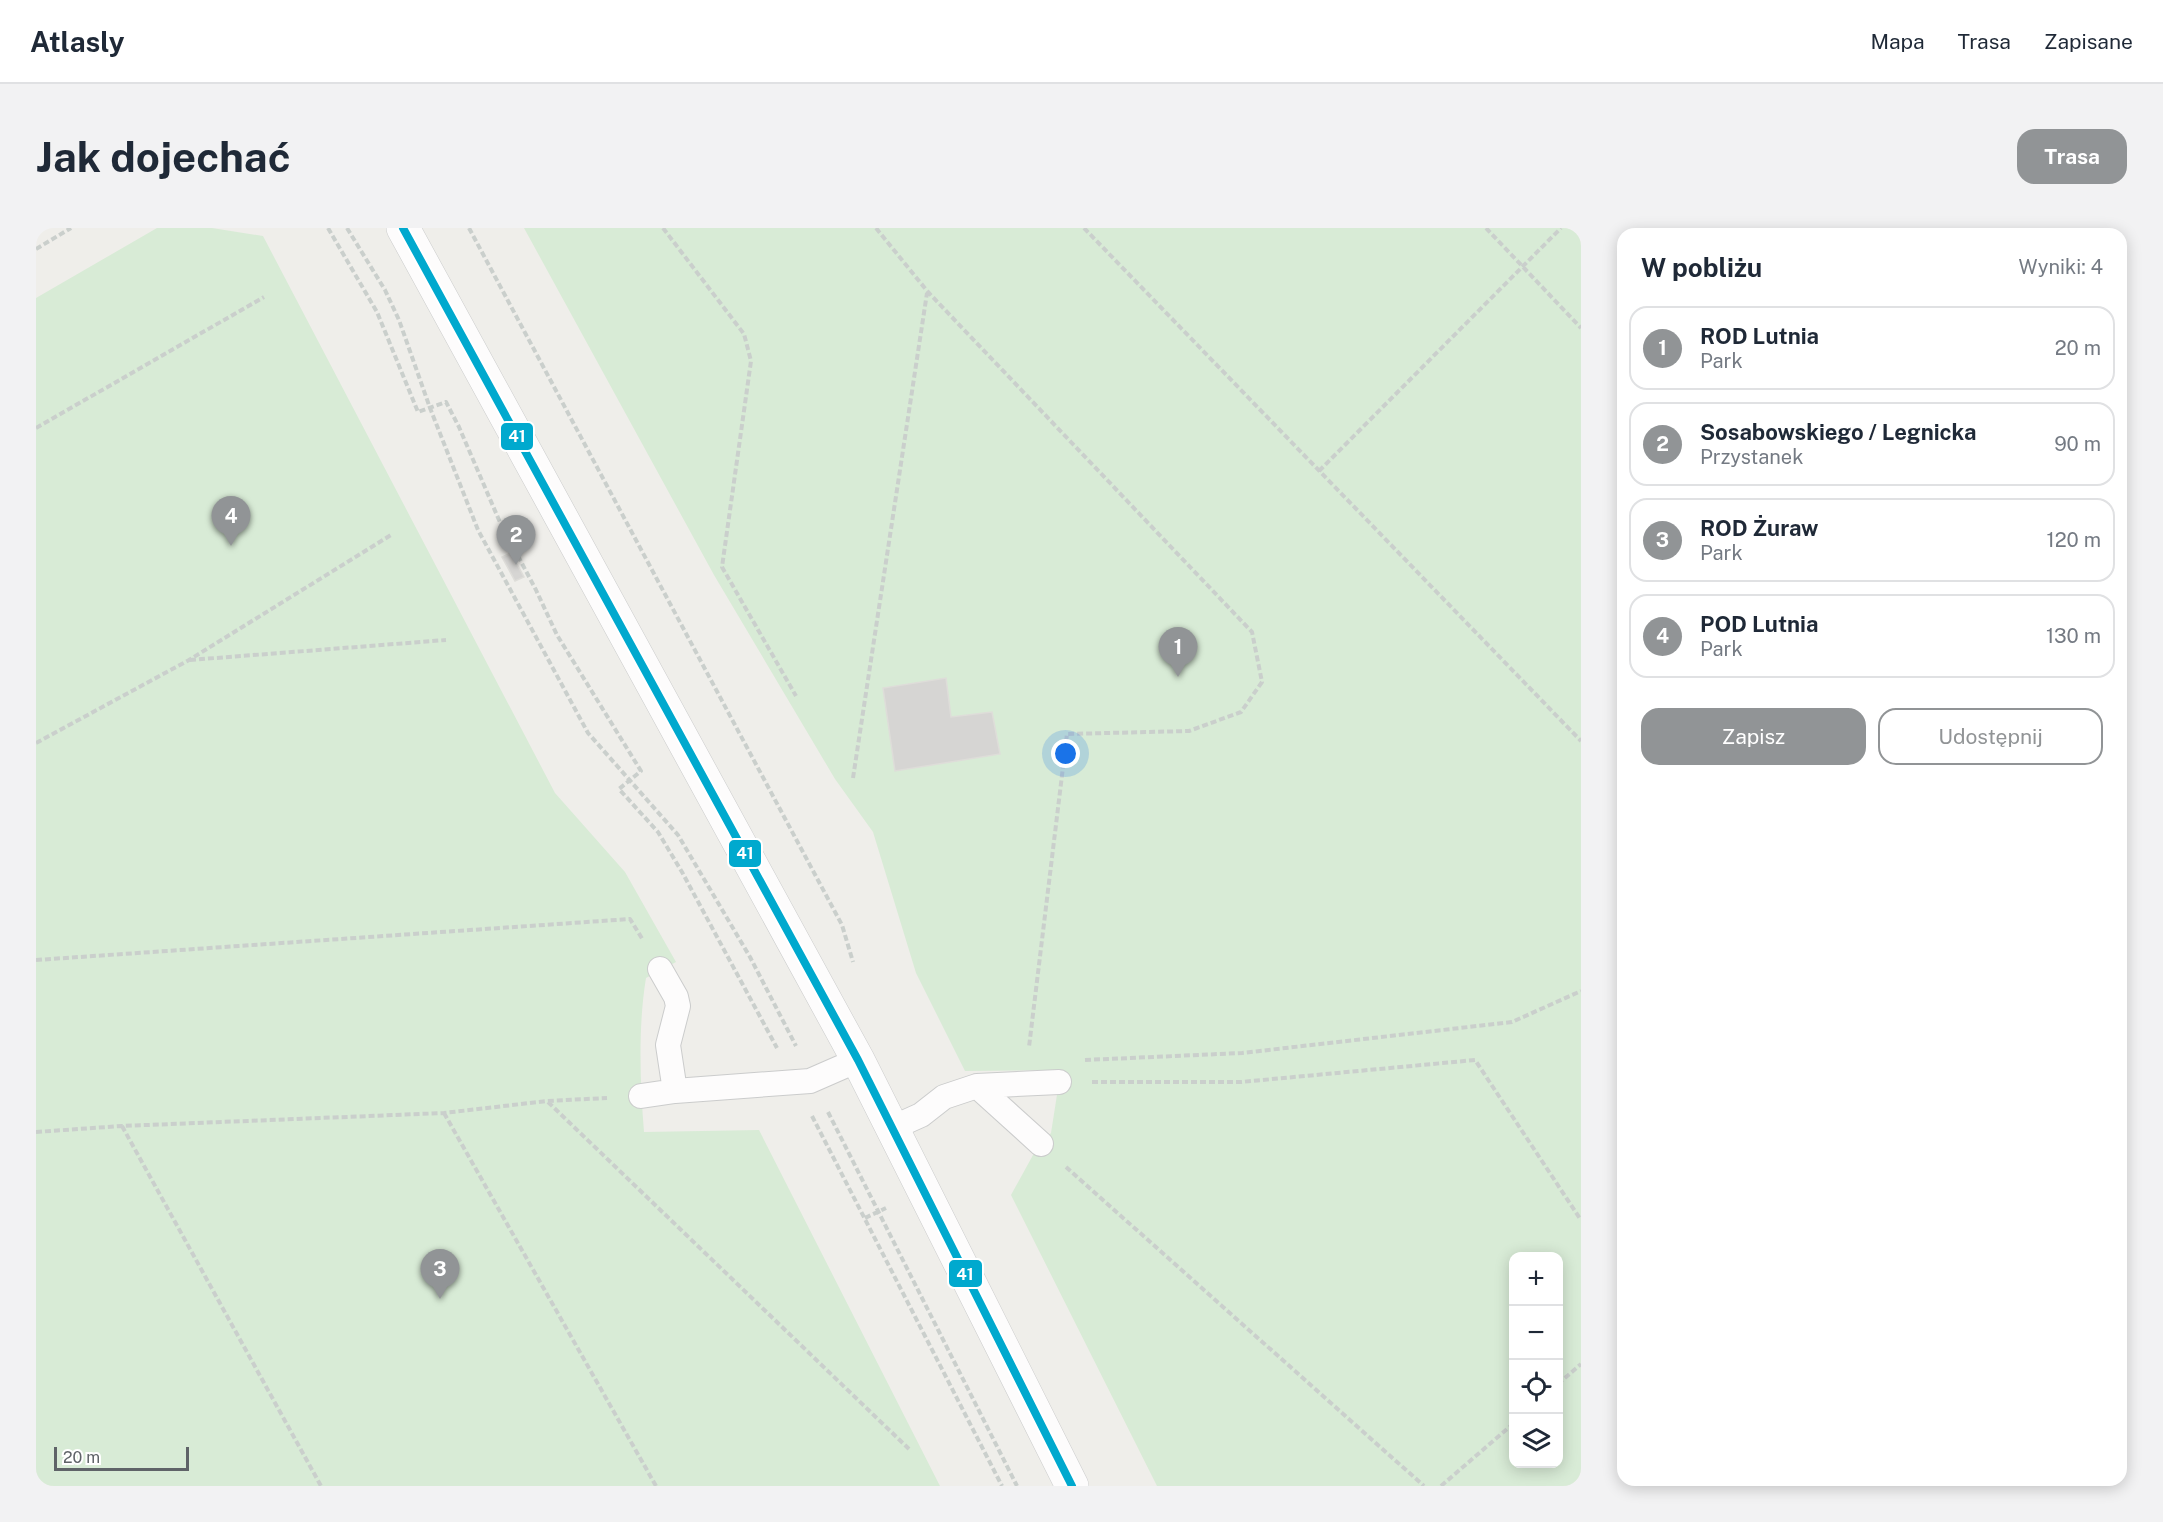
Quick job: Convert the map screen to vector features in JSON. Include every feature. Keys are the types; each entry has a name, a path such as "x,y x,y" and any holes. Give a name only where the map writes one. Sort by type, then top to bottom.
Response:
{"street":[{"path":"403,228 858,1060 1072,1486"}],"lane":[{"path":"660,969 676,997 678,1006 668,1045 675,1091"},
{"path":"641,1096 675,1091 802,1081 858,1060"},
{"path":"892,1128 921,1115 944,1097 977,1086 1059,1082"},
{"path":"977,1086 1041,1144"}],"path":[{"path":"36,249 71,228"},
{"path":"328,228 377,312 418,412 446,402 499,520 557,635 641,771 619,789 658,832 802,1081 1002,1486"},
{"path":"347,228 385,290 399,320 430,408 478,530 588,733 678,834 750,957 790,1034 802,1081 844,1141 1017,1486"},
{"path":"663,228 744,334 751,361 722,567 796,696"},
{"path":"876,228 928,292 1252,632 1262,681 1241,712 1189,731 1067,734 1029,1051"},
{"path":"1084,228 1581,741"},
{"path":"1486,228 1581,328"},
{"path":"1319,471 1561,228"},
{"path":"853,778 928,292"},
{"path":"36,428 264,297"},
{"path":"36,744 189,660 391,535"},
{"path":"189,660 446,640"},
{"path":"36,960 630,919 660,969"},
{"path":"1075,1060 1242,1053 1512,1022 1581,991"},
{"path":"1059,1082 1241,1082 1474,1060 1581,1220"},
{"path":"36,1132 122,1126 444,1113 547,1101 641,1096"},
{"path":"547,1101 909,1449"},
{"path":"444,1113 656,1486"},
{"path":"122,1126 321,1486"},
{"path":"1041,1144 1424,1486"},
{"path":"1563,1380 1580,1367"},
{"path":"1441,1486 1509,1427"}],"green space":[{"path":"157,228 212,228 263,236 555,793 625,872 676,962 646,978 643,996 641,1055 644,1132 759,1130 940,1486 36,1486 36,298"},
{"path":"524,228 1581,228 1581,1486 1157,1486 1011,1195 1033,1155 1051,1133 1059,1082 1058,1070 965,1071 916,973 873,832 835,779 714,575"}],"building":[{"path":"511,553 524,577 515,581 502,557"},
{"path":"946,678 951,717 992,712 1000,754 895,771 883,688"}],"transit line":[{"name":"41","path":"403,228 858,1060 1072,1486"}],"place":[{"name":"POD Lutnia","path":"231,546"},
{"name":"Sosabowskiego / Legnicka","path":"516,565"},
{"name":"ROD Lutnia","path":"1178,677"},
{"name":"ROD Żuraw","path":"440,1299"}]}
